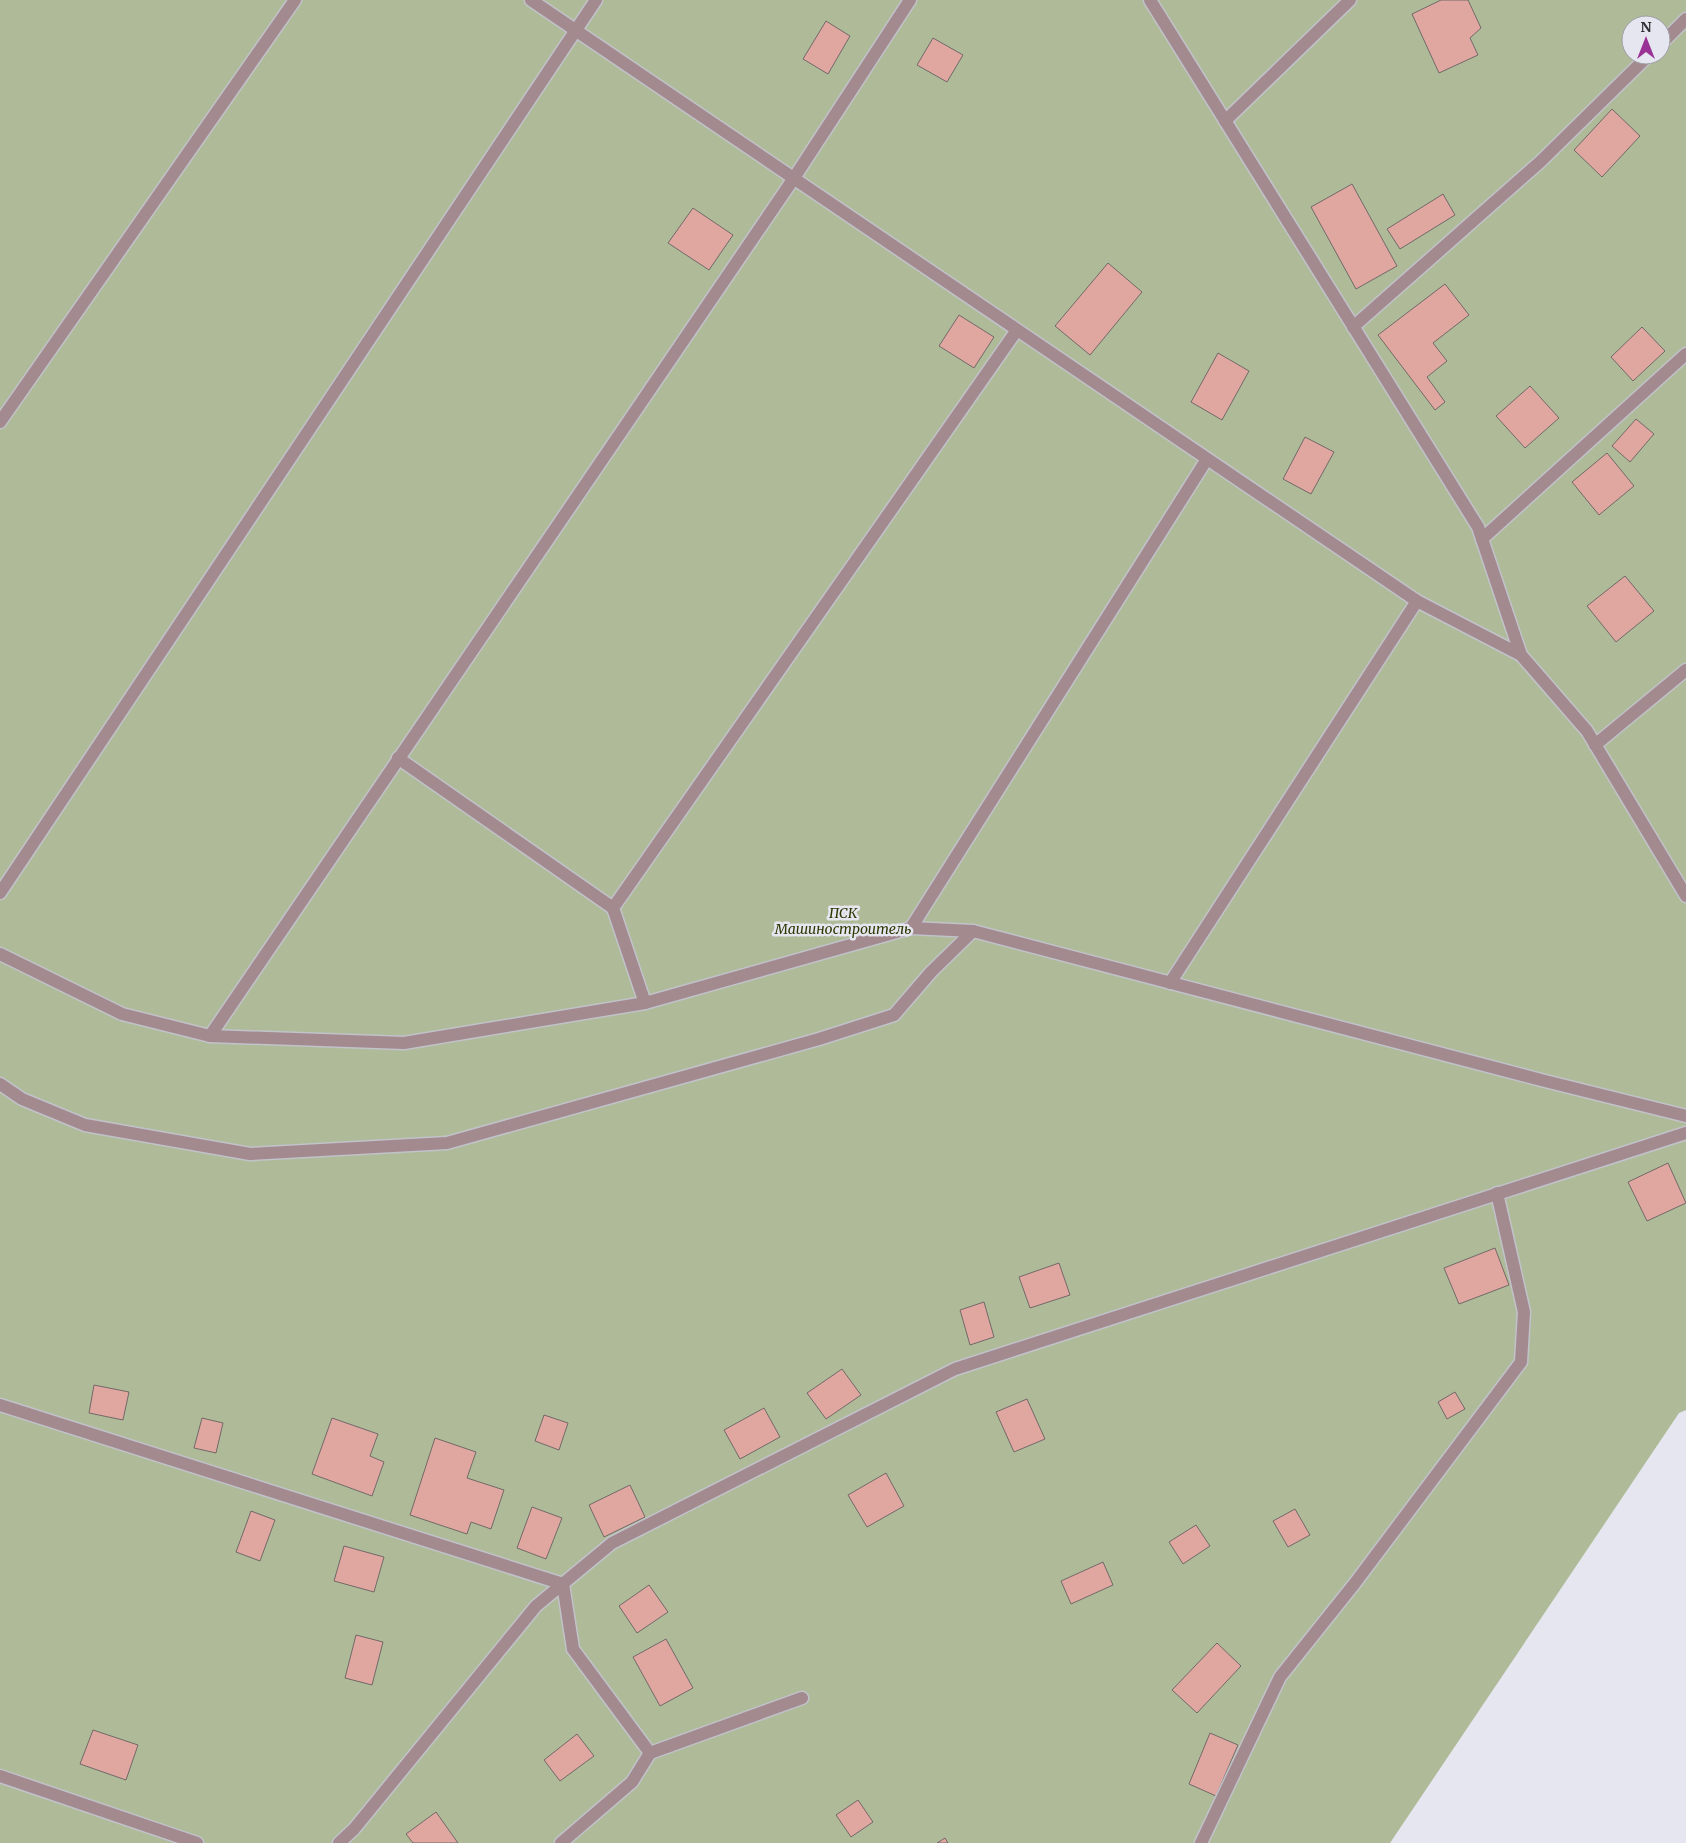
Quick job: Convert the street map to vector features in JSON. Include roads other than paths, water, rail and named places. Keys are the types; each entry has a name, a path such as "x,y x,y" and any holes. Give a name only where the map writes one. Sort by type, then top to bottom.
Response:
{"street":[{"path":"0,422 295,0"},
{"path":"531,0 1416,601 1521,655 1587,731 1686,896"},
{"path":"0,892 596,0"},
{"path":"210,1036 794,178 910,0"},
{"path":"1150,0 1478,527 1521,655"},
{"path":"1225,121 1350,0"},
{"path":"1671,34 1686,19"},
{"path":"1353,327 1540,162 1639,65"},
{"path":"613,908 1017,330"},
{"path":"1482,539 1686,354"},
{"path":"911,928 1207,459"},
{"path":"1170,983 1416,601"},
{"path":"1595,744 1686,670"},
{"path":"398,758 613,908 645,1003"},
{"path":"0,954 122,1014 210,1036 404,1043 645,1003 911,928 973,931 1686,1116"},
{"path":"0,1084 22,1099 85,1125 250,1154 447,1143 819,1039 894,1015 931,972 973,931"},
{"path":"339,1843 360,1821 536,1606 612,1543 955,1369 1686,1133"},
{"path":"1201,1843 1280,1677 1355,1583 1522,1362 1524,1312 1497,1193"},
{"path":"0,1405 563,1584"},
{"path":"563,1584 573,1649 650,1753"},
{"path":"561,1843 632,1782 650,1753 802,1698"},
{"path":"0,1776 197,1843"}],"park label":[{"name":"ПСК Машиностроитель","path":"843,922"}]}
